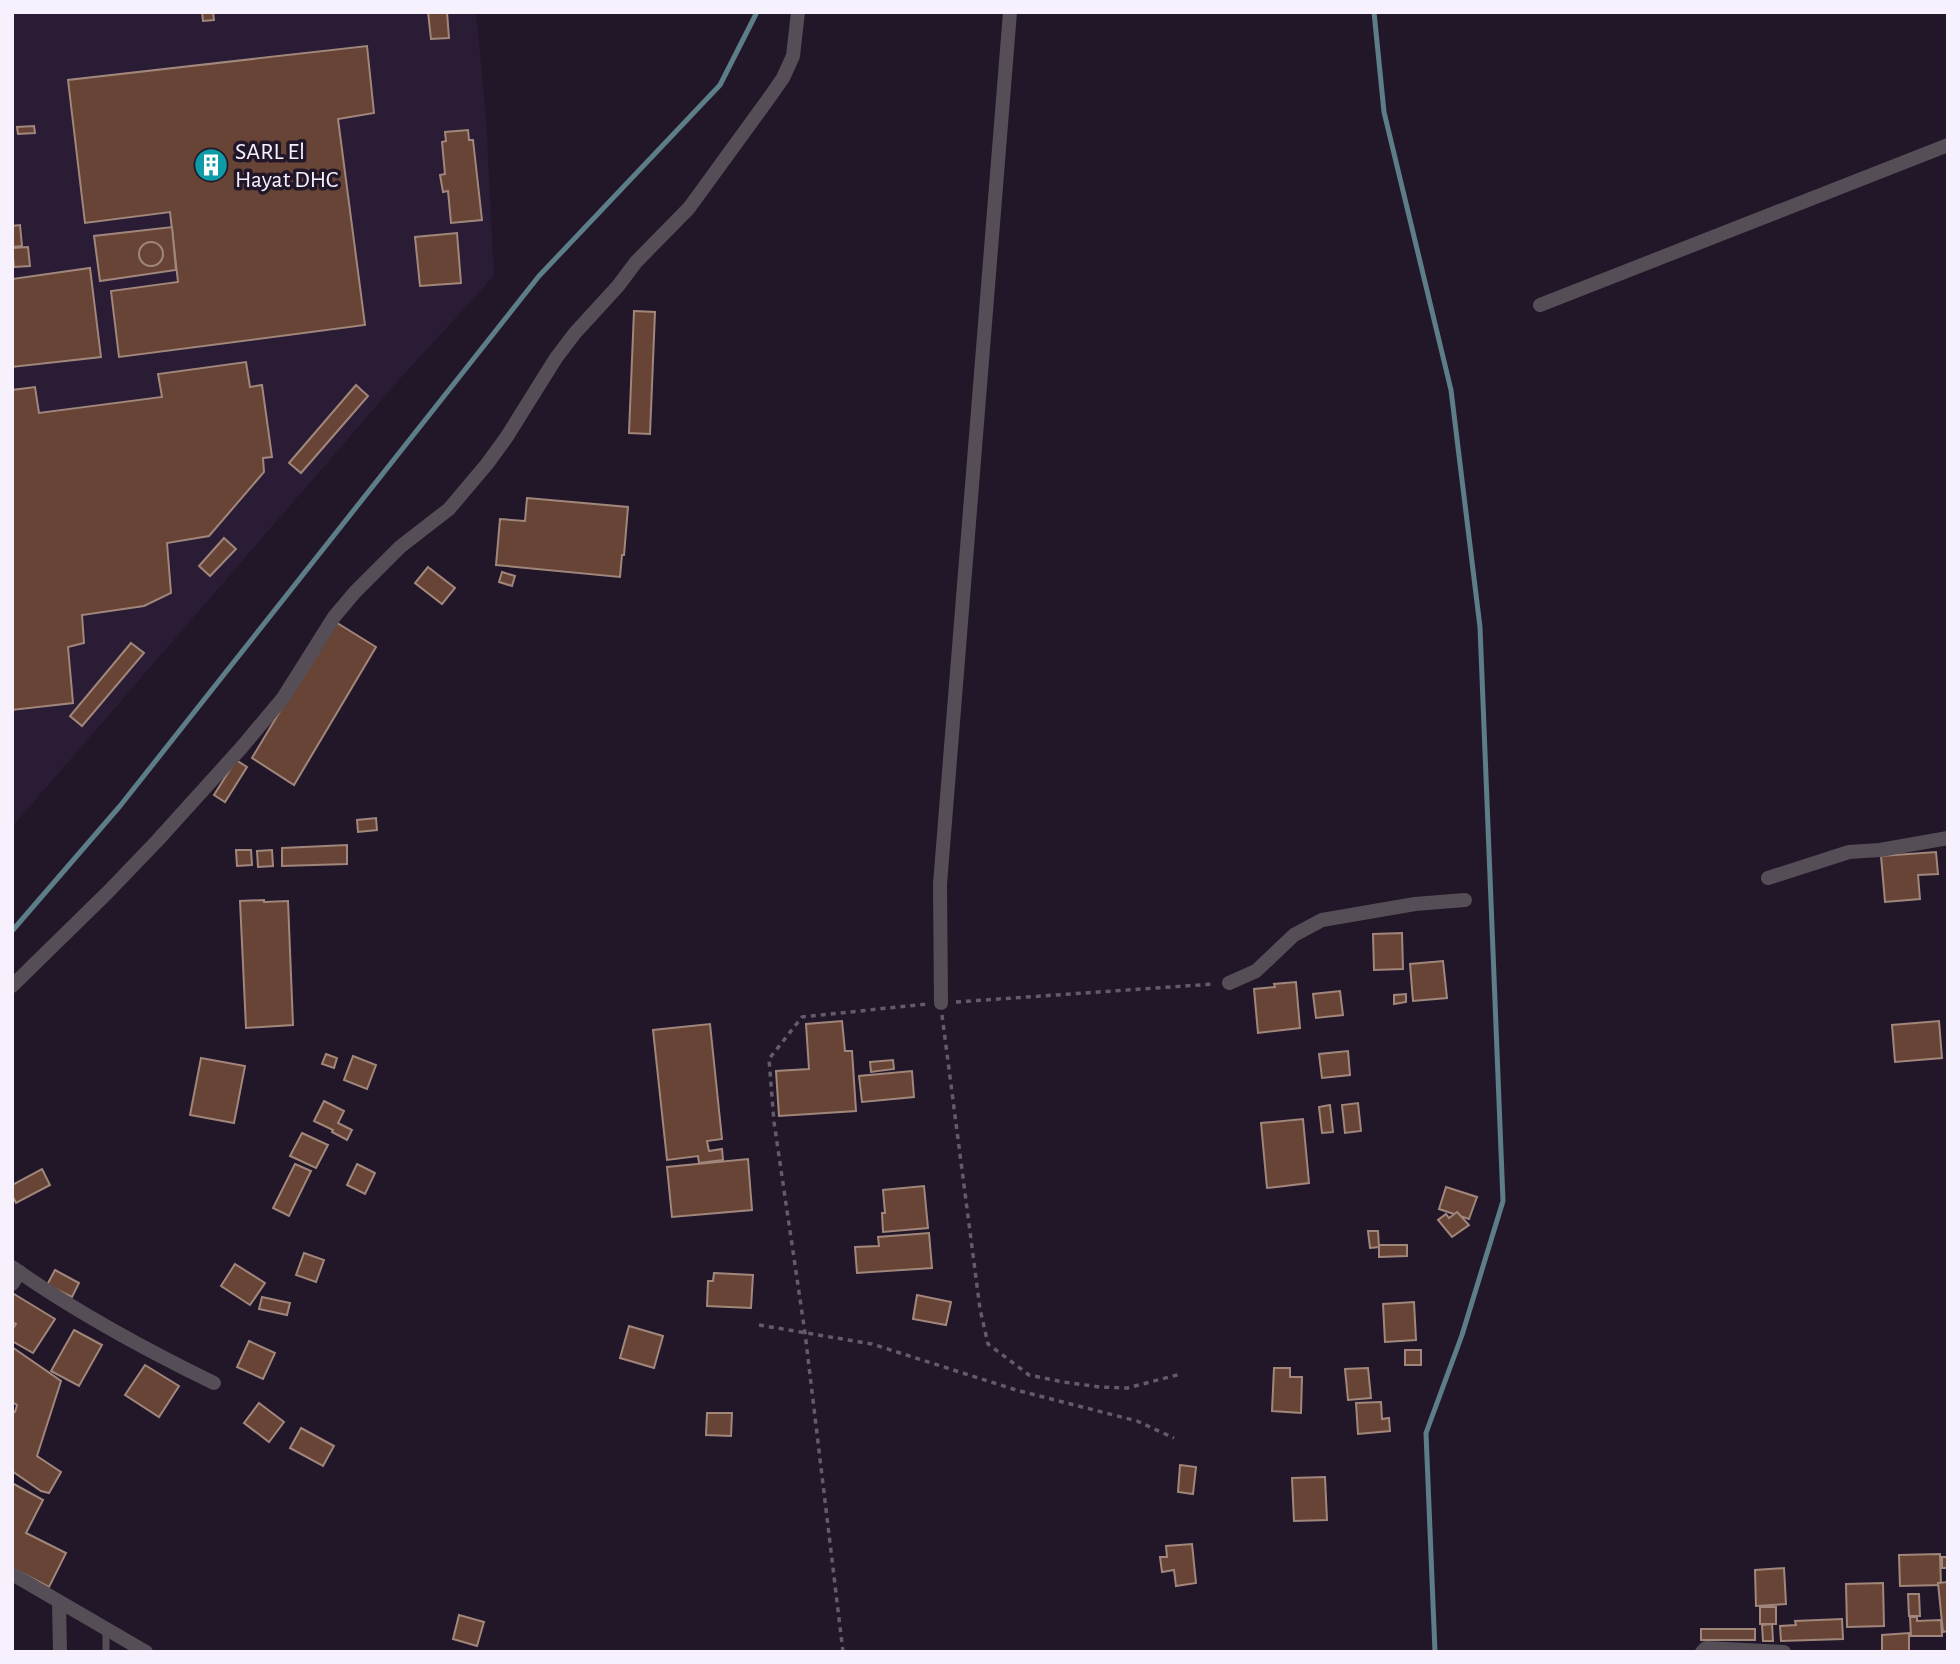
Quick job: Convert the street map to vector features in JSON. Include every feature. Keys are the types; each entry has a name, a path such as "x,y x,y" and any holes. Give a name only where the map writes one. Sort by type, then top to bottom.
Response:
{"street":[{"path":"12,986 158,841 242,747 283,698 334,617 355,592 400,547 449,509 487,464 575,333 636,262 689,208 783,78 793,56 798,12"},
{"path":"941,1003 940,884 1010,12"},
{"path":"1540,305 1948,145"},
{"path":"1768,878 1849,852 1880,850 1948,838"},
{"path":"1229,983 1256,971 1294,935 1322,920 1415,904 1465,900"},
{"path":"15,1275 164,1359 214,1383"},
{"path":"12,1574 146,1652"},
{"path":"59,1602 60,1652"},
{"path":"1702,1652 1706,1648 1784,1652"}],"lane":[{"path":"106,1629 106,1652"}],"path":[{"path":"843,1652 805,1333 774,1122 769,1059 802,1017 941,1003 1229,983"},
{"path":"941,1003 980,1309 988,1344 1029,1375 1063,1382 1127,1388 1181,1374"},
{"path":"759,1325 872,1344 1016,1390 1137,1421 1174,1438"}],"shaded area":[{"path":"12,12 476,12 486,117 494,276 398,381 12,827"}],"building":[{"path":"202,12 213,12 214,20 203,21"},
{"path":"428,12 447,12 449,38 431,39"},
{"name":"SARL El Hayat DHC","path":"367,46 374,113 338,119 365,325 119,357 111,291 178,282 170,212 85,223 68,80"},
{"path":"34,126 35,133 18,134 17,127"},
{"path":"468,130 469,140 473,140 482,220 451,223 448,191 443,192 440,175 445,174 442,142 446,141 445,132"},
{"path":"20,225 22,246 12,247 12,226"},
{"path":"172,227 176,270 100,281 94,236"},
{"path":"457,233 461,283 420,286 415,237"},
{"path":"151,242 162,249 163,254 156,265 151,266 140,259 139,254 146,243"},
{"path":"28,247 30,266 14,267 12,248"},
{"path":"90,268 101,357 12,367 12,279"},
{"path":"634,311 655,312 650,434 629,433"},
{"path":"246,362 250,387 262,385 272,457 263,458 264,472 209,536 167,543 171,593 144,606 82,615 84,643 68,647 73,703 12,710 12,390 35,387 39,413 162,397 158,374"},
{"path":"356,385 368,396 301,473 289,463"},
{"path":"527,498 628,507 620,577 496,565 500,519 525,521"},
{"path":"224,538 236,549 210,576 199,566"},
{"path":"428,567 455,588 442,604 415,583"},
{"path":"502,572 515,576 512,586 499,582"},
{"path":"334,621 376,647 294,785 252,758"},
{"path":"131,643 144,653 82,726 70,716"},
{"path":"236,760 247,767 225,802 214,795"},
{"path":"376,818 377,830 358,832 357,820"},
{"path":"347,845 347,864 282,866 282,848"},
{"path":"236,850 251,850 252,865 237,866"},
{"path":"272,850 273,866 258,867 257,851"},
{"path":"1936,852 1938,874 1918,875 1920,899 1885,902 1881,856"},
{"path":"240,901 288,901 293,1025 246,1028"},
{"path":"1402,933 1403,969 1374,970 1373,934"},
{"path":"1443,961 1447,998 1413,1001 1410,964"},
{"path":"1296,982 1300,1028 1258,1033 1254,989"},
{"path":"1340,991 1343,1015 1316,1018 1313,994"},
{"path":"1406,994 1406,1002 1394,1004 1394,995"},
{"path":"842,1021 845,1051 852,1051 856,1111 779,1116 776,1071 809,1069 806,1024"},
{"path":"1939,1021 1942,1058 1895,1062 1892,1025"},
{"path":"710,1024 722,1139 707,1141 709,1151 722,1149 723,1160 699,1163 698,1156 667,1160 653,1030"},
{"path":"1348,1051 1350,1075 1322,1078 1319,1054"},
{"path":"326,1054 337,1058 334,1068 322,1064"},
{"path":"353,1056 376,1065 367,1089 344,1080"},
{"path":"201,1058 245,1066 234,1123 190,1115"},
{"path":"893,1060 894,1069 871,1072 870,1062"},
{"path":"912,1071 914,1097 862,1102 859,1076"},
{"path":"324,1101 344,1111 338,1123 352,1130 347,1140 314,1121"},
{"path":"1358,1103 1361,1131 1345,1133 1342,1105"},
{"path":"1330,1105 1333,1132 1322,1133 1319,1107"},
{"path":"1303,1119 1309,1183 1267,1188 1261,1123"},
{"path":"302,1133 328,1145 316,1168 290,1156"},
{"path":"748,1159 752,1210 672,1217 667,1167"},
{"path":"295,1164 311,1171 289,1216 273,1208"},
{"path":"357,1164 375,1173 365,1194 347,1185"},
{"path":"42,1169 50,1185 16,1203 12,1195 12,1185"},
{"path":"924,1186 928,1228 883,1232 883,1190"},
{"path":"1446,1187 1477,1197 1469,1219 1439,1209"},
{"path":"1457,1212 1469,1225 1452,1237 1438,1220 1446,1214 1449,1218"},
{"path":"1368,1231 1378,1231 1379,1247 1370,1248"},
{"path":"929,1233 932,1268 857,1273 855,1247 879,1246 878,1237"},
{"path":"1379,1245 1407,1245 1407,1256 1379,1257"},
{"path":"304,1253 324,1260 316,1282 296,1275"},
{"path":"235,1264 265,1283 250,1305 221,1286"},
{"path":"55,1270 79,1283 72,1297 47,1285"},
{"path":"714,1273 753,1275 751,1308 707,1306 708,1281 713,1281"},
{"path":"14,1294 55,1319 33,1353 12,1341 12,1330 16,1324 12,1322"},
{"path":"917,1295 951,1302 946,1325 913,1319"},
{"path":"262,1297 290,1303 287,1315 259,1309"},
{"path":"1414,1302 1416,1340 1385,1342 1383,1304"},
{"path":"629,1326 663,1336 654,1368 620,1358"},
{"path":"74,1330 102,1345 79,1386 51,1371"},
{"path":"249,1341 275,1353 263,1379 237,1367"},
{"path":"12,1347 61,1381 37,1456 61,1472 49,1493 41,1491 12,1471 12,1411 15,1412 17,1405 12,1402"},
{"path":"1405,1350 1421,1350 1421,1365 1405,1365"},
{"path":"145,1365 179,1386 159,1417 125,1395"},
{"path":"1274,1368 1290,1368 1290,1377 1302,1377 1301,1413 1272,1411"},
{"path":"1368,1368 1371,1398 1348,1400 1345,1369"},
{"path":"1381,1402 1382,1419 1389,1418 1390,1431 1358,1434 1356,1403"},
{"path":"259,1403 284,1422 269,1442 244,1423"},
{"path":"707,1413 732,1413 731,1436 706,1435"},
{"path":"301,1428 334,1446 323,1466 290,1448"},
{"path":"1180,1465 1196,1467 1193,1494 1178,1492"},
{"path":"1325,1477 1327,1520 1294,1521 1292,1478"},
{"path":"12,1483 43,1500 26,1533 66,1553 49,1587 12,1568"},
{"path":"1192,1544 1196,1583 1176,1586 1174,1570 1162,1572 1160,1557 1167,1557 1166,1546"},
{"path":"1940,1554 1941,1585 1900,1586 1899,1555"},
{"path":"1942,1557 1948,1557 1948,1568 1942,1568"},
{"path":"1784,1568 1786,1604 1756,1606 1755,1570"},
{"path":"1948,1582 1948,1631 1943,1632 1938,1583"},
{"path":"1883,1583 1884,1626 1847,1627 1846,1584"},
{"path":"1908,1594 1919,1594 1920,1616 1909,1616"},
{"path":"1760,1607 1776,1607 1776,1624 1760,1624"},
{"path":"459,1615 484,1622 477,1646 453,1639"},
{"path":"1910,1617 1917,1617 1917,1621 1941,1620 1942,1636 1911,1636"},
{"path":"1842,1619 1843,1639 1781,1641 1780,1626 1796,1625 1795,1621"},
{"path":"1772,1624 1773,1641 1763,1641 1762,1625"},
{"path":"1701,1629 1755,1629 1755,1640 1701,1640"},
{"path":"1909,1633 1909,1652 1882,1652 1882,1635"}],"waterway":[{"path":"12,931 120,806 539,276 720,85 757,12"},
{"path":"1374,12 1384,112 1451,390 1480,627 1503,1201 1462,1335 1426,1433 1435,1652"}],"place":[{"name":"SARL El Hayat DHC","path":"211,165"}]}
